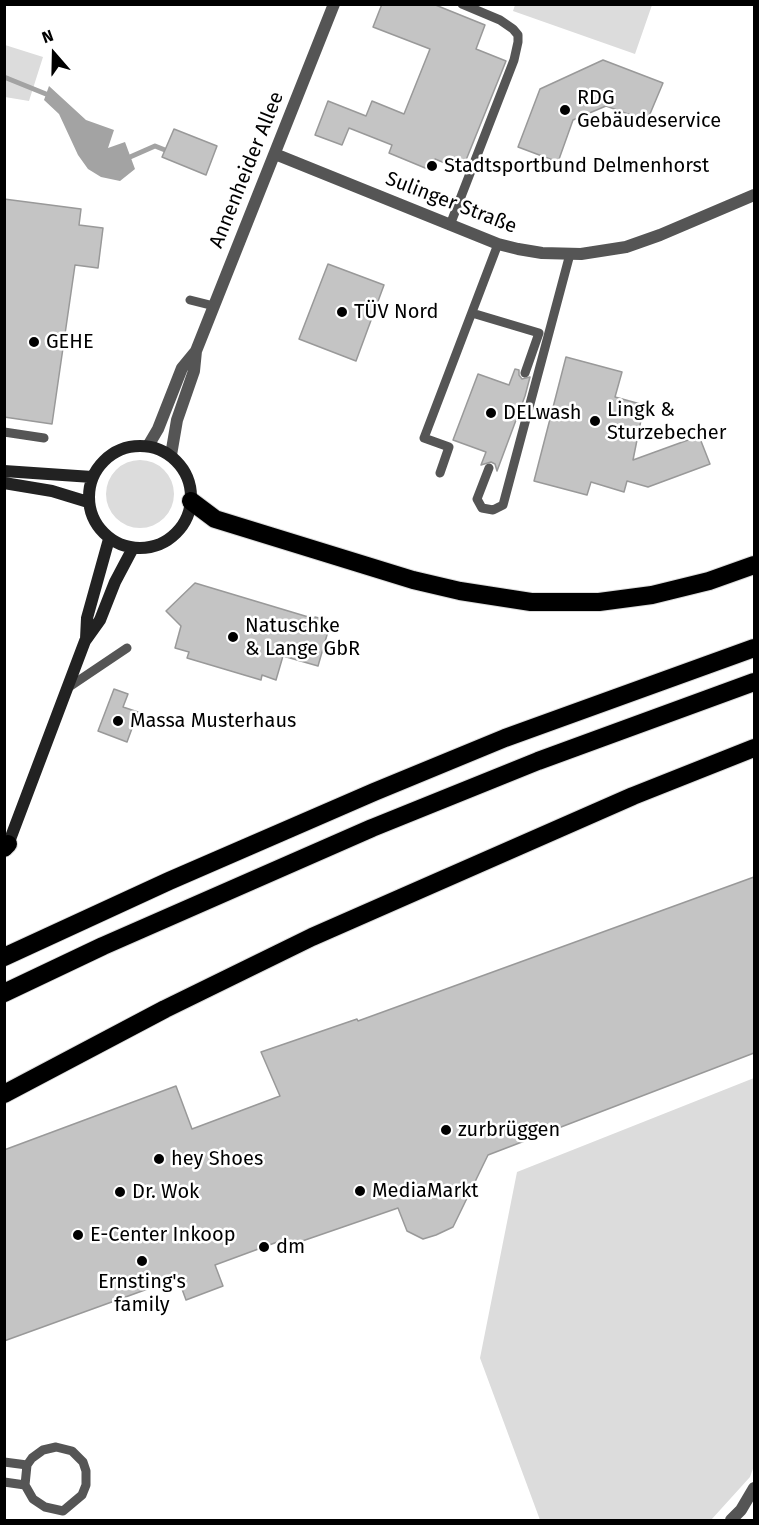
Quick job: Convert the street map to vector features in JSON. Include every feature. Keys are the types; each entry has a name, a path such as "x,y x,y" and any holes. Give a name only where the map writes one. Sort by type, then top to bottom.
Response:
{"highway":[{"path":"191,501 215,519 413,580 460,591 531,602 599,602 644,596 709,581 754,565"},
{"path":"4,957 169,881 406,778 504,738 754,648"},
{"path":"4,993 103,946 372,828 538,761 754,682"},
{"path":"4,1094 165,1009 312,937 633,796 754,748"}],"main road":[{"path":"148,446 160,449 171,456 183,468 190,484 189,514 183,526 163,543 148,548 121,545 109,538 95,523 88,502 92,477 106,458 127,447 148,446"},
{"path":"4,471 92,477"},
{"path":"4,483 52,491 88,502"},
{"path":"86,640 87,618 109,538"},
{"path":"6,849 86,640 100,620 115,582 133,548"}],"street":[{"name":"Annenheider Allee","path":"171,456 177,420 194,371 196,351 334,4"},
{"name":"Sulinger Straße","path":"275,154 498,244 518,249 570,254 626,247 643,242 754,195"},
{"name":"Annenheider Allee","path":"148,446 158,429 182,368 196,351"},
{"path":"731,1521 741,1510 754,1488"}],"lane":[{"path":"450,225 514,60 518,42 518,35 500,20 462,4"},
{"path":"440,472 449,447 424,438 498,244"},
{"path":"489,468 477,499 482,508 493,510 503,505 570,254"},
{"path":"190,300 214,306"},
{"path":"472,313 538,333 525,373"},
{"path":"4,432 44,438"},
{"path":"69,687 127,648"},
{"path":"56,1447 72,1451 83,1462 86,1485 82,1495 62,1516 45,1508 33,1499 25,1485 27,1465 43,1450 56,1447"},
{"path":"4,1462 27,1465"},
{"path":"4,1482 25,1485"}],"shaded area":[{"path":"515,5 652,5 635,54 513,11"},
{"path":"5,45 43,57 29,101 5,97"},
{"path":"49,86 86,120 114,130 108,148 125,142 135,169 120,181 101,177 88,169 78,155 59,114 44,100"},
{"path":"140,460 153,463 164,470 171,481 174,494 171,507 164,518 153,525 140,528 127,525 116,518 109,507 106,494 109,481 116,470 127,463"},
{"path":"754,1078 754,1466 750,1477 711,1520 540,1520 480,1358 517,1172"}],"building":[{"path":"382,4 433,4 485,25 476,49 506,61 462,170 435,159 430,170 389,153 392,145 349,128 342,145 315,135 328,101 366,116 372,101 404,114 430,49 373,27"},
{"name":"RDG Gebäudeservice","path":"603,60 663,83 647,121 606,106 573,120 558,162 518,147 540,89"},
{"path":"174,129 217,146 206,175 162,157"},
{"name":"GEHE","path":"4,199 81,209 79,225 103,228 98,268 75,265 52,424 4,417"},
{"name":"TÜV Nord","path":"328,264 384,285 356,361 299,339"},
{"name":"Lingk & Sturzebecher","path":"566,357 622,372 615,397 644,405 633,460 699,436 710,464 648,487 627,481 624,492 591,482 587,495 534,481"},
{"name":"DELwash","path":"515,369 519,370 522,379 530,377 497,471 495,464 491,462 481,465 486,452 453,440 478,374 509,385"},
{"name":"Natuschke & Lange GbR","path":"195,583 315,619 315,617 331,621 318,666 283,656 276,680 262,675 261,680 187,658 189,652 175,648 181,626 166,611"},
{"name":"Massa Musterhaus","path":"114,689 128,694 123,707 138,712 127,742 98,731"},
{"path":"754,877 754,1053 488,1155 453,1227 436,1235 423,1239 407,1231 398,1208 282,1248 280,1241 215,1265 223,1286 186,1300 178,1278 4,1341 4,1150 176,1086 192,1129 280,1096 261,1052 357,1019 358,1021"}],"waterway":[{"path":"4,77 46,94"},
{"path":"130,157 155,146 165,150"}],"place":[{"name":"RDG Gebäudeservice","path":"565,110"},
{"name":"Stadtsportbund Delmenhorst","path":"432,166"},
{"name":"TÜV Nord","path":"342,312"},
{"name":"GEHE","path":"34,342"},
{"name":"DELwash","path":"491,413"},
{"name":"Lingk & Sturzebecher","path":"595,421"},
{"name":"Natuschke & Lange GbR","path":"233,637"},
{"name":"Massa Musterhaus","path":"118,721"},
{"name":"zurbrüggen","path":"446,1130"},
{"name":"hey Shoes","path":"159,1159"},
{"name":"MediaMarkt","path":"360,1191"},
{"name":"Dr. Wok","path":"120,1192"},
{"name":"E-Center Inkoop","path":"78,1235"},
{"name":"dm","path":"264,1247"},
{"name":"Ernsting's family","path":"142,1261"}]}
